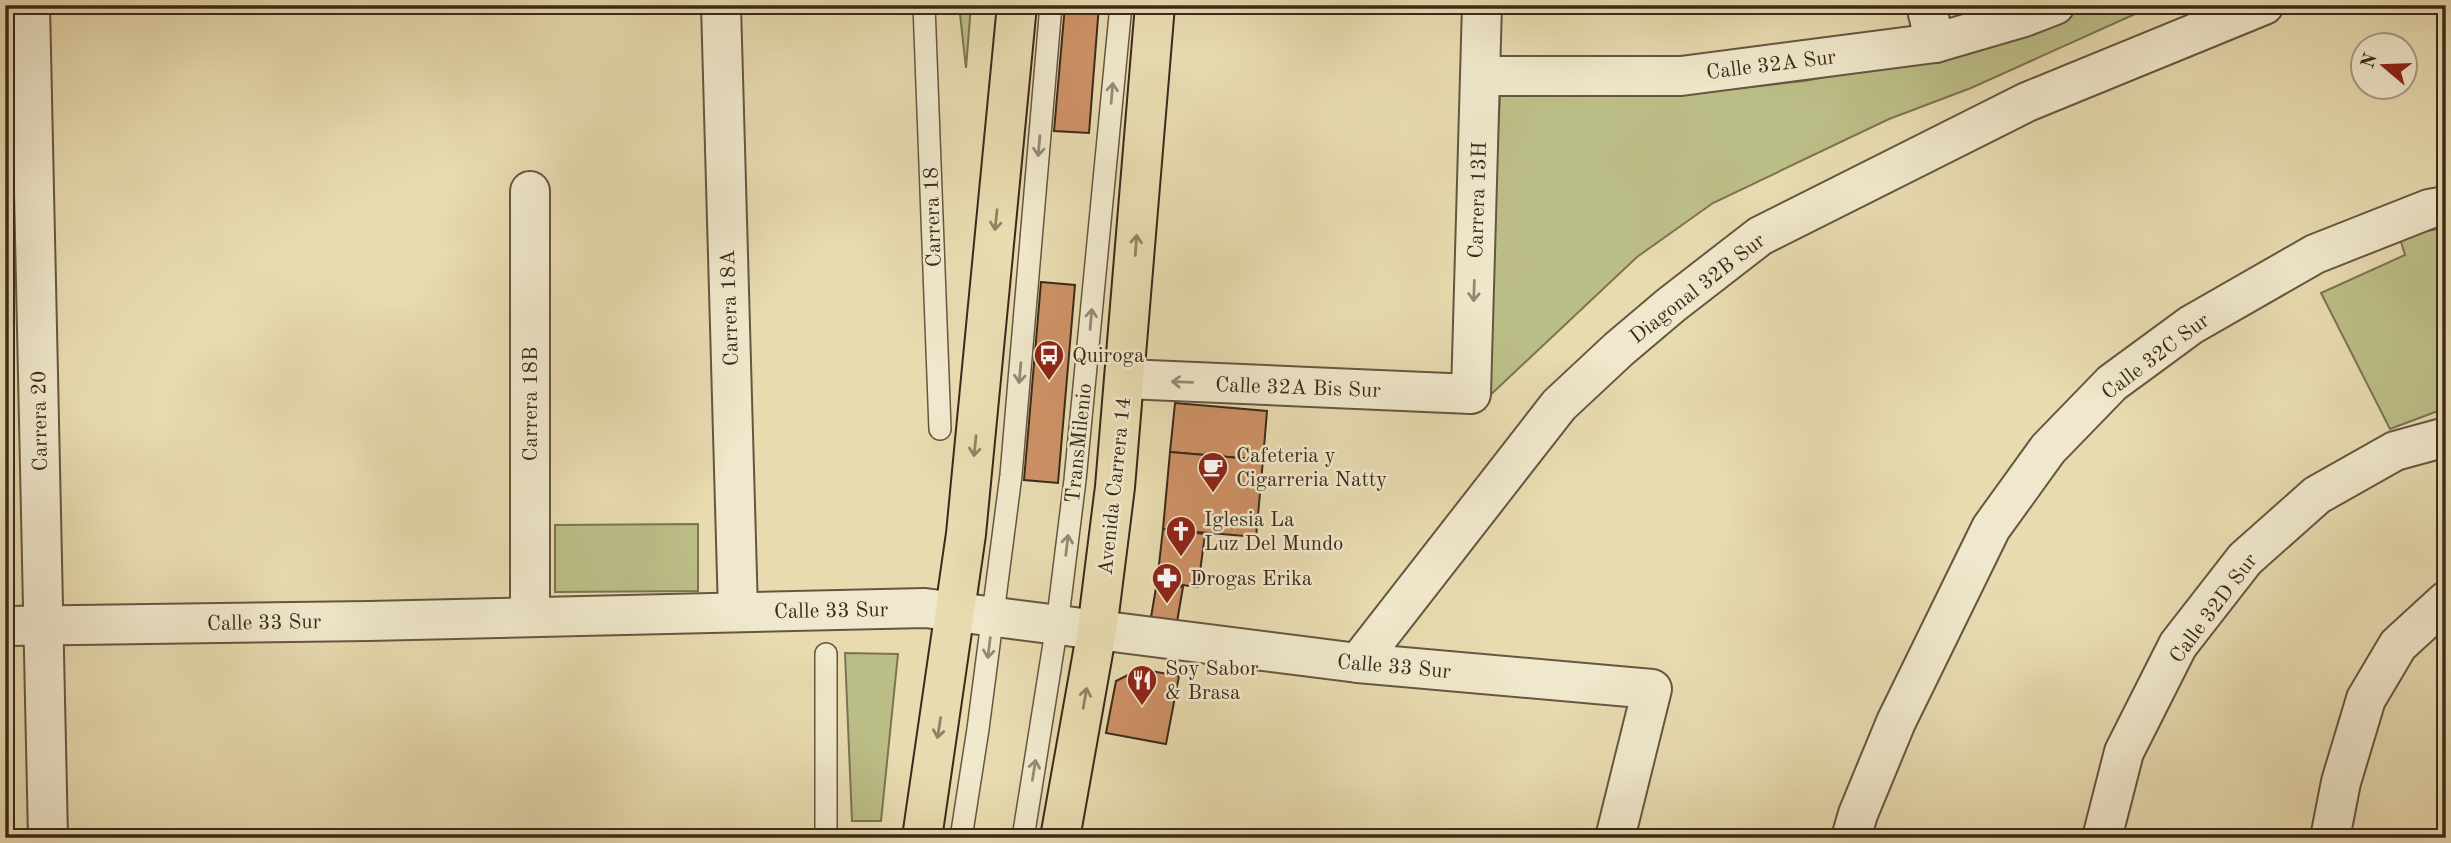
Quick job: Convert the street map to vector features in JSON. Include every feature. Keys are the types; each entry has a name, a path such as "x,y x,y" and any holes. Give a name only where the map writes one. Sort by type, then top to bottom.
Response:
{"main road":[{"path":"922,838 975,615 967,520 1017,5"},
{"name":"Avenida Carrera 14","path":"1060,838 1097,630 1115,487 1155,5"}],"street":[{"name":"Carrera 20","path":"30,5 48,838"},
{"name":"Carrera 18A","path":"721,5 738,612"},
{"name":"Carrera 13H","path":"1471,394 1482,5"},
{"path":"1926,5 1935,43"},
{"name":"Calle 32A Sur","path":"1480,76 1681,75 1935,43 2055,5"},
{"name":"Diagonal 32B Sur","path":"1358,663 1559,405 1650,323 1760,236 2027,102 2263,5"},
{"name":"Carrera 18B","path":"530,191 530,617"},
{"name":"Calle 32C Sur","path":"1851,838 1858,814 1896,722 1991,528 2049,449 2112,383 2191,325 2315,254 2429,209 2446,206"},
{"name":"Calle 32A Bis Sur","path":"1126,379 1471,394"},
{"name":"Calle 32D Sur","path":"2102,838 2124,752 2178,645 2245,559 2317,495 2395,451 2446,437"},
{"path":"2330,838 2341,782 2366,699 2398,645 2446,601"},
{"name":"Calle 33 Sur","path":"5,626 925,608 1358,663 1652,689 1615,838"}],"lane":[{"name":"Carrera 18","path":"924,5 940,429"},
{"path":"961,838 975,615 1011,475 1051,5"},
{"name":"TransMilenio","path":"1023,838 1057,625 1075,480 1121,5"},
{"path":"826,654 826,838"}],"green space":[{"path":"959,5 971,5 966,68"},
{"path":"2100,5 2155,5 1971,88 1889,119 1713,203 1637,257 1485,400 1500,95 1685,94 1804,81 1931,57"},
{"path":"2446,228 2446,408 2390,429 2321,293 2405,255 2399,235"},
{"path":"698,524 698,591 555,592 555,525"},
{"path":"845,653 898,654 881,821 852,821"}],"building":[{"path":"1065,5 1099,5 1089,133 1054,131"},
{"name":"Quiroga","path":"1041,282 1075,285 1058,483 1024,480"},
{"path":"1175,403 1267,411 1263,460 1170,452"},
{"name":"Cafeteria y Cigarreria Natty","path":"1170,452 1263,460 1256,537 1163,529"},
{"name":"Iglesia La Luz Del Mundo","path":"1163,529 1205,534 1198,587 1157,582"},
{"name":"Drogas Erika","path":"1157,582 1183,587 1176,628 1150,623"},
{"name":"Soy Sabor & Brasa","path":"1140,669 1179,676 1166,744 1106,733 1116,681"}],"place":[{"name":"Quiroga","path":"1049,382"},
{"name":"Cafeteria y Cigarreria Natty","path":"1213,494"},
{"name":"Iglesia La Luz Del Mundo","path":"1181,558"},
{"name":"Drogas Erika","path":"1167,605"},
{"name":"Soy Sabor & Brasa","path":"1142,707"}]}
